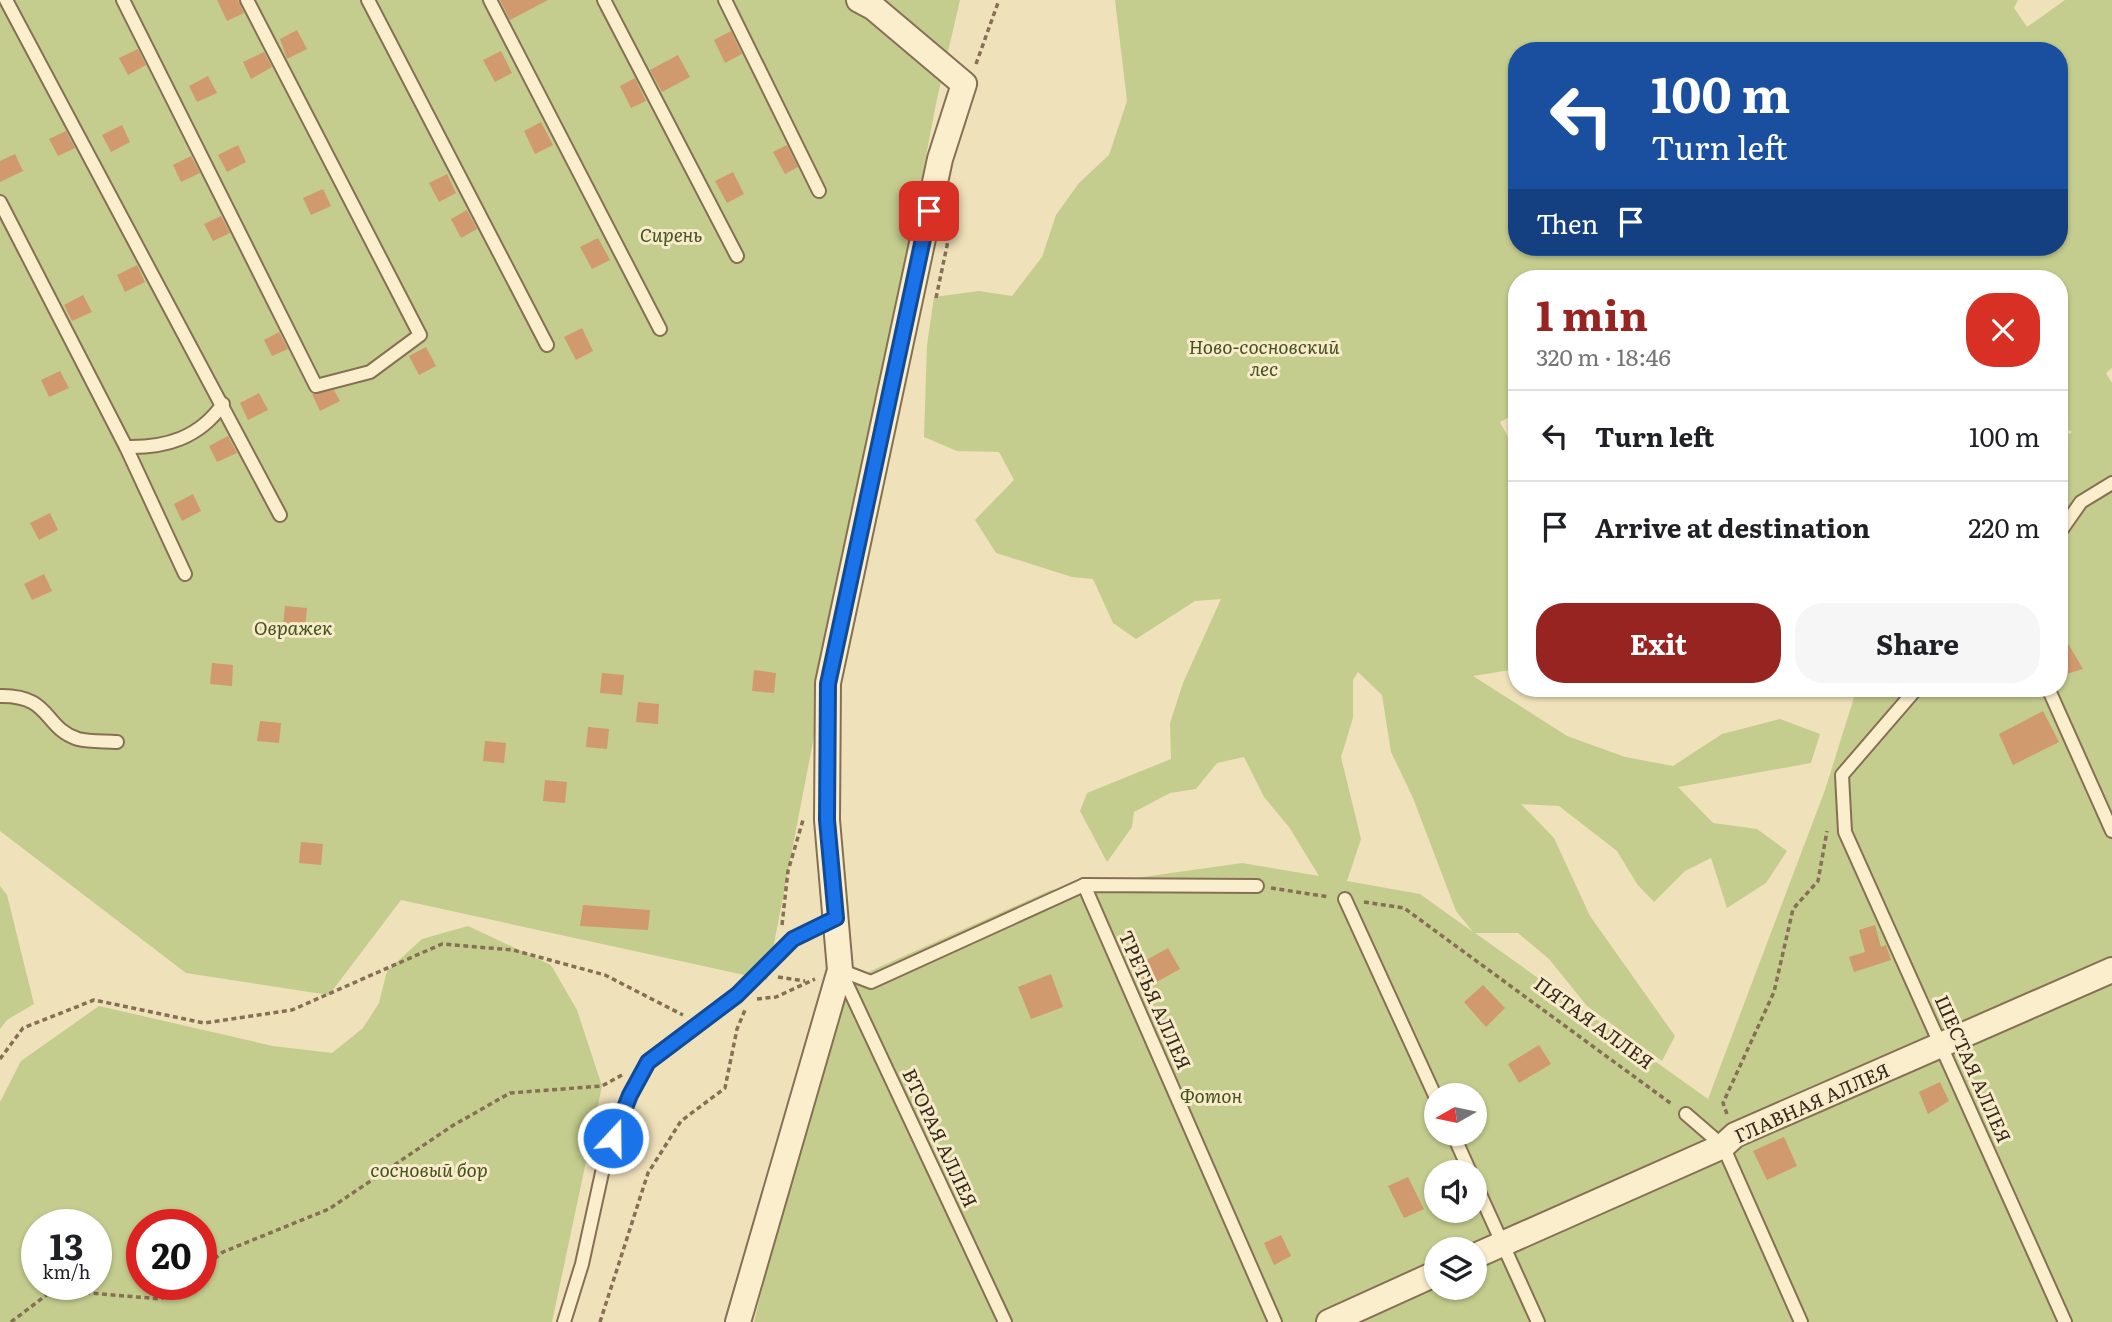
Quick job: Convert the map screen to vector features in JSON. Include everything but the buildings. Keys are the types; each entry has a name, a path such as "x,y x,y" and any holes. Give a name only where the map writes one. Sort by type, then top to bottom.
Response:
{"street":[{"path":"738,1322 840,970 827,820 828,684 940,159 964,84 870,3"},
{"name":"ГЛАВНАЯ АЛЛЕЯ","path":"1487,1251 2112,970"},
{"path":"1329,1322 1424,1279"}],"lane":[{"path":"6,0 280,515"},
{"path":"123,0 316,386 370,372 420,335 247,0"},
{"path":"368,0 547,345"},
{"path":"490,0 660,329"},
{"path":"604,0 737,256"},
{"path":"725,0 819,191"},
{"path":"0,202 126,447 185,574"},
{"path":"126,447 175,442 209,422 223,404"},
{"path":"2068,521 2081,502 2112,482"},
{"path":"0,696 30,700 44,709 55,725 77,738 117,742"},
{"name":"ШЕСТАЯ АЛЛЕЯ","path":"1909,697 1842,775 1845,832 2065,1322"},
{"path":"2052,697 2112,831"},
{"path":"840,970 871,982 1084,885 1257,886"},
{"name":"ТРЕТЬЯ АЛЛЕЯ","path":"1084,885 1275,1322"},
{"path":"1345,899 1429,1083"},
{"path":"564,1322 582,1264 605,1159 630,1095 648,1062 737,995 793,939 836,918"},
{"name":"ВТОРАЯ АЛЛЕЯ","path":"840,970 1005,1322"},
{"path":"1686,1114 1729,1141 1801,1322"},
{"path":"1487,1209 1538,1322"}],"path":[{"path":"964,84 974,69 999,0"},
{"path":"777,955 788,871 806,812"},
{"path":"1729,1141 1723,1103 1774,992 1793,909 1818,881 1829,819"},
{"name":"ПЯТАЯ АЛЛЕЯ","path":"1257,886 1404,908 1686,1114"},
{"path":"0,1059 23,1028 94,1000 204,1023 292,1010 387,971 442,944 513,950 605,975 698,1023"},
{"path":"600,1322 648,1173 681,1121 725,1088 737,1029 750,999 776,997 840,970"},
{"path":"217,1257 329,1209 452,1126 510,1093 602,1086 648,1062"},
{"path":"11,1322 53,1290 126,1296"}],"green space":[{"path":"0,0 960,0 937,99 767,980 401,900 329,995 186,973 0,831"},
{"path":"1115,0 2018,0 2014,8 2027,27 2065,0 2112,0 2112,368 2106,373 2112,383 2112,1322 754,1322 840,970 855,978 1051,890 1242,863 1319,876 1289,827 1264,797 1244,757 1217,763 1196,789 1170,793 1134,812 1132,827 1107,862 1080,811 1087,793 1171,759 1170,723 1183,683 1221,599 1195,601 1136,639 1113,623 1093,579 1072,577 996,553 975,520 1014,480 999,452 957,451 924,437 927,345 934,297 979,291 1012,296 1042,257 1056,215 1079,183 1109,155 1127,101","holes":["1358,672 1382,695 1391,752 1413,798 1456,911 1473,932 1420,894 1347,881 1361,839 1341,757 1353,718 1353,680"]},
{"path":"0,886 7,895 34,1004 7,1020 0,1029"},
{"name":"сосновый бор","path":"468,926 551,965 577,1010 602,1086 552,1322 0,1322 0,1102 21,1061 99,1006 273,1046 332,1053 363,1028 379,1003 387,971 422,939"}],"route":[{"path":"613,1138 630,1095 648,1062 737,995 793,939 836,918 827,820 828,684 929,211"}],"park label":[{"name":"Сирень","path":"671,235"},
{"name":"Ново-сосновский лес","path":"1264,358"},
{"name":"Овражек","path":"293,628"},
{"name":"Фотон","path":"1211,1096"}]}
